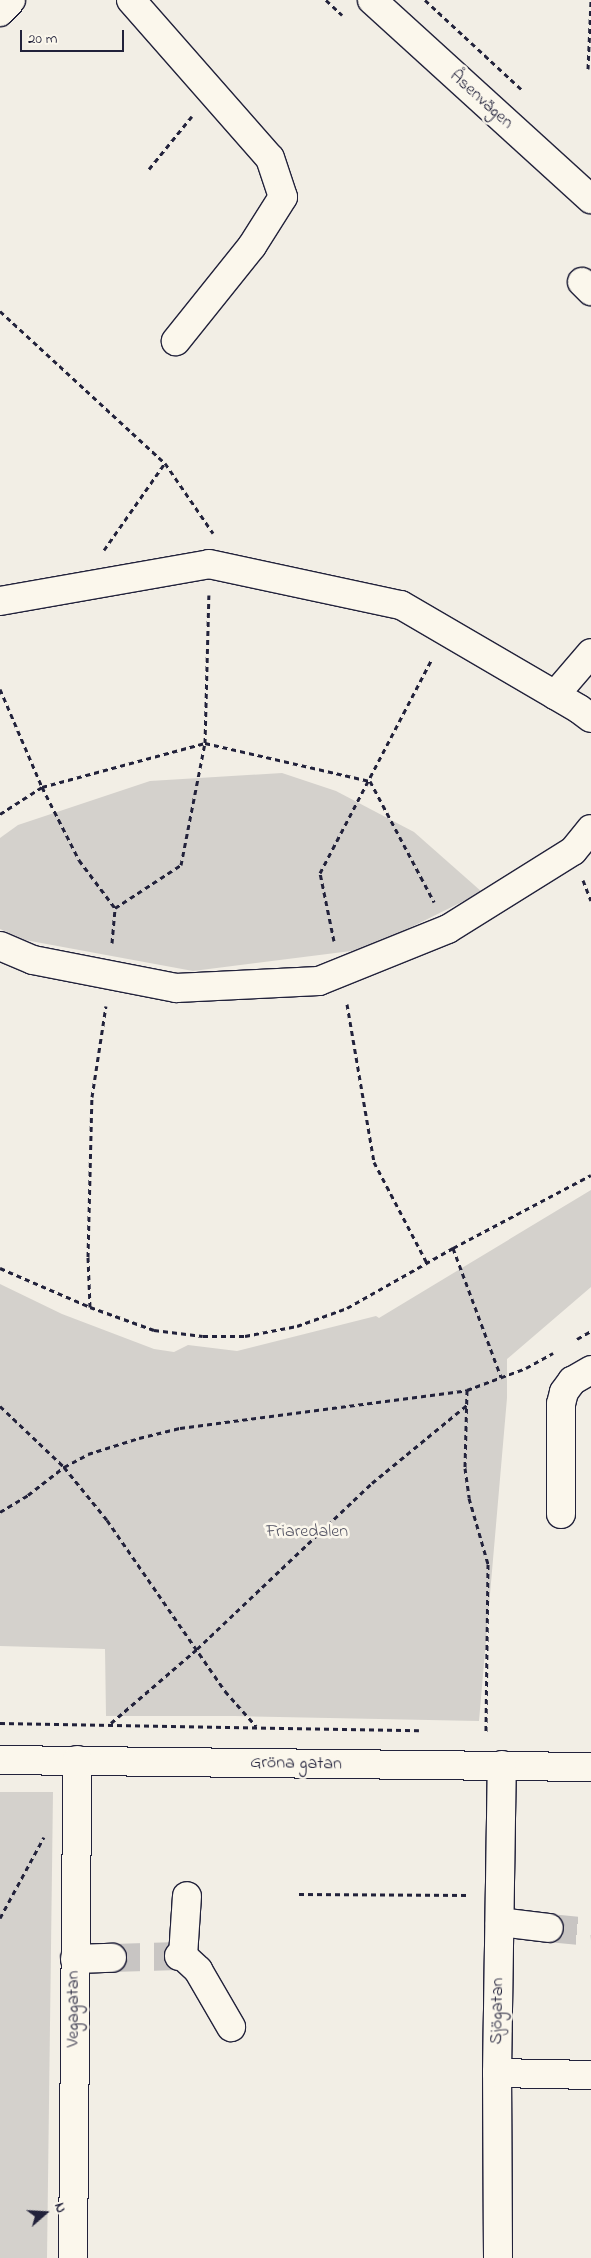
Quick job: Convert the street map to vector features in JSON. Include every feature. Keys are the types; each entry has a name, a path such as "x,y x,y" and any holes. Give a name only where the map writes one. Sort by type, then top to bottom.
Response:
{"street":[{"path":"0,12 11,0"},
{"path":"130,0 213,91 270,158 283,197 252,246 176,340"},
{"name":"Åsenvägen","path":"372,0 591,199"},
{"path":"0,601 95,583 219,566 401,605 591,718"},
{"path":"555,695 591,652"},
{"path":"0,946 33,960 176,988 319,981 448,930 573,851 591,829"},
{"path":"561,1514 561,1404 564,1392 572,1381 591,1370"},
{"name":"Gröna gatan","path":"0,1760 591,1767"},
{"name":"Vegagatan","path":"73,2258 77,1760"},
{"name":"Sjögatan","path":"498,2258 497,2073 502,1765"},
{"path":"187,1896 181,1956 198,1970 231,2027"},
{"path":"500,1909 549,1928"},
{"path":"75,1959 112,1958"},
{"path":"497,2073 591,2075"}],"path":[{"path":"425,0 526,94"},
{"path":"588,69 591,0"},
{"path":"148,170 213,91"},
{"path":"0,311 125,424 165,463 213,532 223,552 219,566 205,743 181,865 115,908"},
{"path":"95,583 96,563 165,463"},
{"path":"0,689 42,787 79,860 115,908 110,976 92,1097 88,1258 90,1307"},
{"path":"0,814 42,787 205,743 370,781 448,930"},
{"path":"0,1268 90,1307 154,1330 204,1336 245,1336 297,1326 347,1308 453,1248 591,1175"},
{"path":"453,1248 501,1377"},
{"path":"575,1340 591,1331"},
{"path":"0,1512 28,1495 64,1467 88,1454 139,1438 180,1428 467,1390 526,1368 559,1350"},
{"path":"467,1390 465,1468 469,1498 488,1564 485,1732 502,1765"},
{"path":"0,1406 64,1467 107,1520 225,1691 256,1727 0,1723"},
{"path":"110,1724 197,1649 372,1484 467,1406"},
{"path":"0,1918 45,1834"},
{"path":"300,1894 500,1909"}],"green space":[{"path":"282,773 336,791 414,832 482,892 367,949 193,971 25,940 0,929 0,838 18,825 150,781"},
{"name":"Friaredalen","path":"591,1190 591,1287 507,1359 507,1398 479,1721 235,1716 106,1716 105,1649 0,1646 0,1284 62,1314 154,1349 174,1352 188,1345 237,1351 376,1316 379,1318"},
{"path":"0,1792 53,1792 47,2258 0,2258"}],"tunnel":[{"path":"549,1928 591,1932"},
{"path":"112,1958 179,1956"}]}
